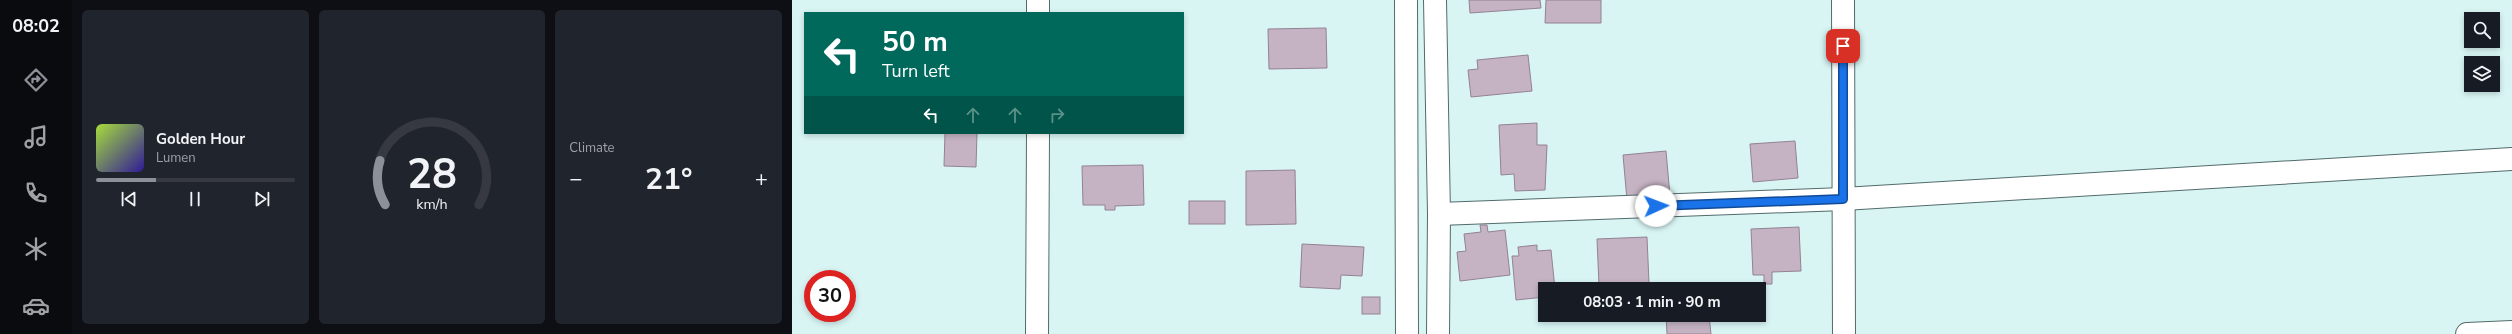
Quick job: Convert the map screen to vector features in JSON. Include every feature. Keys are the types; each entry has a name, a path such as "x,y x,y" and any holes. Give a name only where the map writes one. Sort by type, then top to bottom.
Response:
{"street":[{"path":"1038,0 1038,12"},
{"path":"1406,0 1407,334"},
{"path":"1435,0 1439,214 1438,334"},
{"path":"1843,0 1844,334"},
{"path":"1038,134 1038,334"},
{"path":"1439,214 1843,199 2512,160"},
{"path":"2467,334 2512,332"}],"building":[{"path":"1469,0 1540,0 1541,8 1470,13"},
{"path":"1546,0 1601,0 1601,23 1545,23"},
{"path":"1326,28 1327,68 1269,69 1268,29"},
{"path":"1528,55 1532,91 1471,97 1468,70 1478,69 1477,60"},
{"path":"1537,123 1537,145 1547,145 1545,190 1515,191 1514,174 1501,175 1499,125"},
{"path":"945,134 977,134 976,167 944,166"},
{"path":"1795,141 1798,178 1753,182 1750,144"},
{"path":"1666,151 1670,196 1627,200 1623,155"},
{"path":"1143,165 1144,205 1115,206 1115,210 1105,210 1105,205 1083,205 1082,166"},
{"path":"1295,170 1296,224 1246,225 1246,171"},
{"path":"1189,201 1225,201 1225,224 1189,224"},
{"path":"1480,225 1487,225 1488,232 1505,230 1510,275 1460,281 1457,252 1466,251 1464,234 1481,232"},
{"path":"1799,227 1801,271 1772,272 1772,284 1766,284 1766,282 1764,282 1764,275 1753,275 1751,229"},
{"path":"1647,237 1649,282 1599,282 1597,239"},
{"path":"1302,244 1364,247 1362,276 1341,275 1340,289 1300,287"},
{"path":"1537,245 1537,251 1551,250 1554,282 1538,282 1538,298 1516,300 1512,256 1519,256 1518,247"},
{"path":"1362,297 1380,297 1380,314 1362,314"},
{"path":"1666,322 1710,322 1711,334 1667,334"}],"route":[{"path":"1656,206 1843,199 1843,46"}]}
